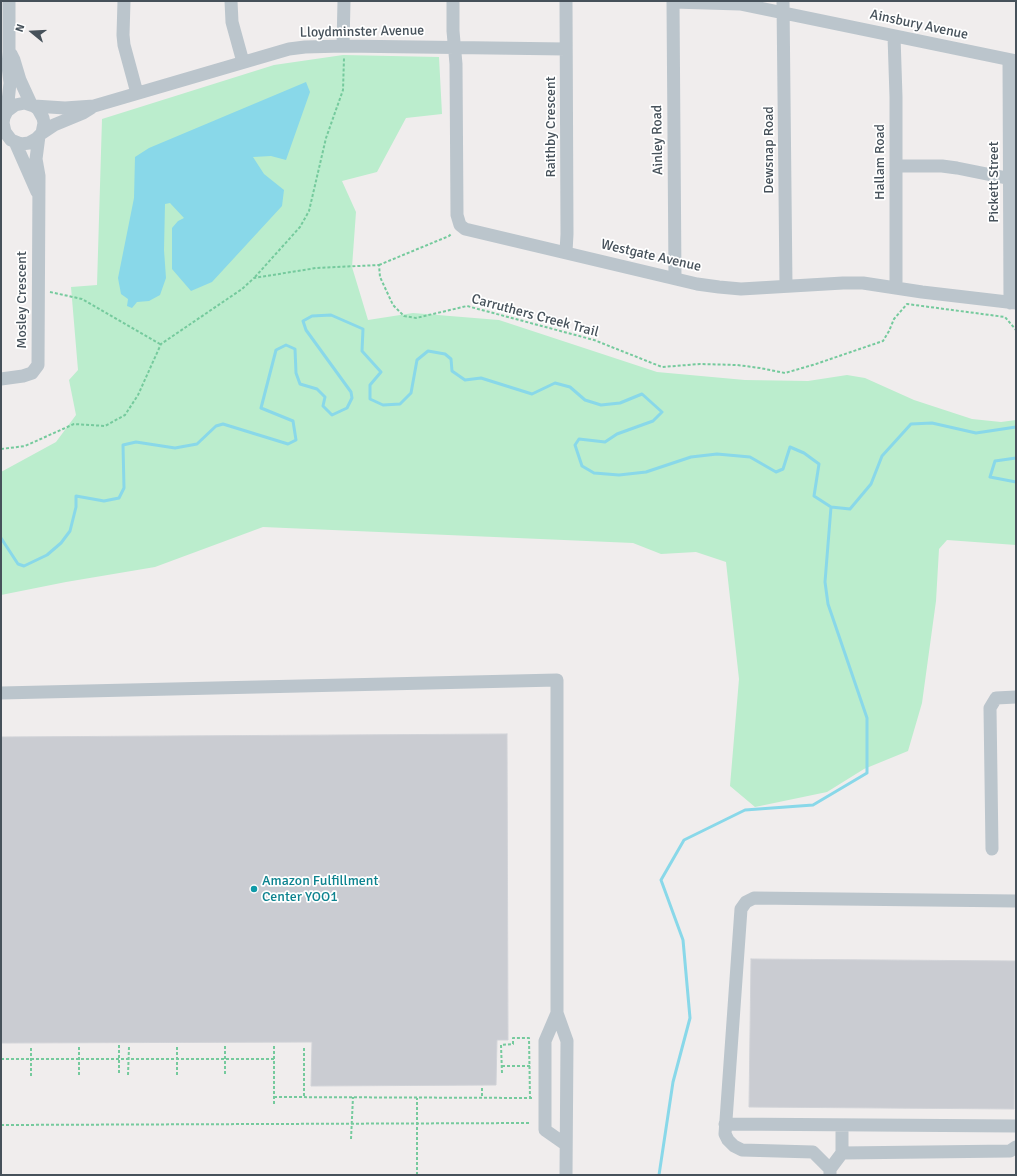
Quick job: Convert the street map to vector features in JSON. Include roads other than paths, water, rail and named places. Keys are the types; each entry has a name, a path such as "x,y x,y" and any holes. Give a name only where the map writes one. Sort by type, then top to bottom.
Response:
{"street":[{"path":"9,1 8,66 10,83 3,123 9,141 21,144 29,143 40,135 43,128 43,118 38,109 33,105 20,80 14,60 9,52"},
{"path":"124,1 124,45 137,93"},
{"path":"231,1 232,22 243,62"},
{"path":"343,46 344,1"},
{"path":"453,1 453,31 455,48"},
{"name":"Raithby Crescent","path":"566,1 568,234 566,252"},
{"name":"Ainsbury Avenue","path":"673,1 784,7 894,36 1013,61"},
{"name":"Ainley Road","path":"673,1 676,278"},
{"name":"Dewsnap Road","path":"784,7 786,286"},
{"name":"Hallam Road","path":"894,36 896,287"},
{"name":"Lloydminster Avenue","path":"33,105 65,108 94,106 289,49 306,47 343,46 566,49"},
{"name":"Westgate Avenue","path":"455,48 458,215 460,225 465,229 720,288 741,289 857,283 1013,303"},
{"name":"Pickett Street","path":"1013,61 1013,303"},
{"path":"4,114 12,106 18,104 25,103 33,105"},
{"name":"Lloydminster Avenue","path":"40,135 54,125 83,114 94,106"},
{"name":"Mosley Crescent","path":"1,379 23,376 32,373 38,365 39,176 36,159 40,135"},
{"name":"Mosley Crescent","path":"9,141 38,194"},
{"path":"896,166 942,166 1013,179"},
{"path":"1,693 557,680 557,1013 567,1041 565,1144 566,1175"},
{"path":"992,849 990,708 996,698 1016,697"},
{"path":"842,1125 842,1153 830,1172 814,1152 742,1150 734,1146 725,1134 741,909 746,902 754,898 1016,901"},
{"path":"557,1013 545,1041 546,1130 565,1144"},
{"path":"725,1124 1016,1126"},
{"path":"842,1153 1010,1151 1016,1147"}],"water":[{"path":"306,82 310,92 286,160 271,156 253,157 264,174 284,190 282,206 212,282 191,291 172,269 172,228 178,221 184,218 170,203 165,204 164,250 166,278 160,295 149,301 137,302 132,308 127,306 128,299 121,294 118,278 134,198 135,157 149,148"}],"waterway":[{"path":"1,538 18,564 24,566 47,555 61,543 70,531 76,507 76,496 104,501 119,498 124,488 123,445 136,442 175,448 197,444 216,426 223,424 288,444 296,440 293,421 261,408 276,350 286,345 295,349 296,373 300,384 317,389 325,397 323,406 332,415 347,408 352,398 351,392 306,330 303,321 312,316 331,315 363,329 362,351 381,372 370,385 370,399 383,405 400,404 411,393 417,360 428,351 445,354 451,359 452,371 465,380 481,378 532,394 555,383 570,387 585,400 601,405 620,403 642,394 662,412 653,421 617,434 605,442 579,439 575,445 582,466 594,473 619,475 646,472 691,457 717,454 750,457 776,472 783,469 790,447 804,453 819,464 814,496 831,507 850,509 871,484 882,456 911,424 932,423 976,433 1016,427"},
{"path":"1016,458 995,461 990,477 1016,482"},
{"path":"659,1175 673,1082 690,1018 683,940 661,880 684,840 745,810 813,805 867,773 867,718 828,604 825,582 831,507"}],"place":[{"name":"Amazon Fulfillment Center YOO1","path":"254,889"}]}
